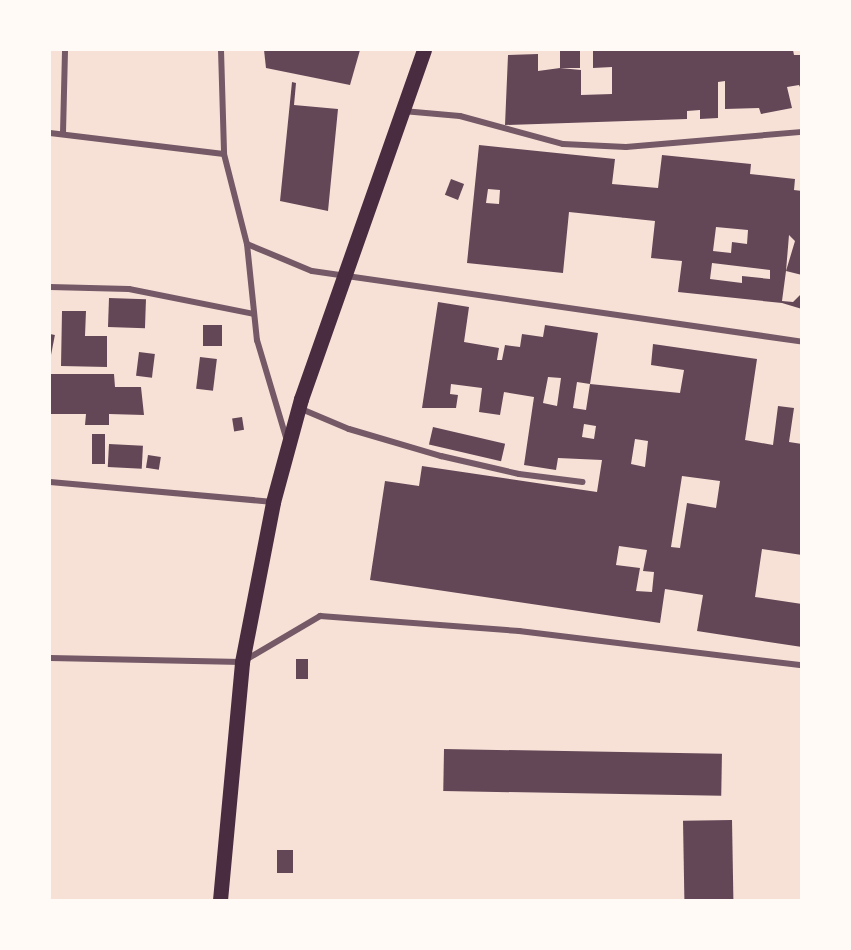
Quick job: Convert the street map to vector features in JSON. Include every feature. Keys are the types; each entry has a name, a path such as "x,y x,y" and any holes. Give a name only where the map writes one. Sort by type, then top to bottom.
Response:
{"main road":[{"path":"220,900 242,662 273,502 299,408 424,50"}],"street":[{"path":"63,133 65,50"},
{"path":"221,50 224,154 247,244 257,340 289,445"},
{"path":"403,111 460,116 563,144 626,147 801,132"},
{"path":"50,133 224,154"},
{"path":"247,244 312,271 801,342"},
{"path":"50,287 129,289 254,314"},
{"path":"299,408 349,429 432,454 519,474 582,482"},
{"path":"50,482 273,502"},
{"path":"50,658 242,662 320,616 519,631 801,665"}],"building":[{"path":"264,50 360,50 350,85 266,68"},
{"path":"560,50 580,50 580,68 560,68"},
{"path":"593,50 793,50 794,55 802,55 802,91 799,85 787,87 792,108 761,114 759,108 725,109 725,81 718,82 718,118 700,119 700,110 687,111 687,119 505,125 508,55 538,54 538,71 560,68 581,70 581,95 612,94 612,67 593,68"},
{"path":"292,82 296,83 294,105 338,109 328,211 280,201"},
{"path":"479,145 615,159 612,184 658,188 662,155 751,164 750,174 795,179 794,190 802,191 802,275 786,271 782,301 793,302 802,293 802,309 782,303 678,292 682,261 651,258 655,221 569,212 563,273 467,263","holes":["488,189 500,190 499,204 486,203","716,227 748,230 747,244 732,242 731,253 713,251","789,235 795,241 786,271","712,263 770,270 770,279 742,276 742,283 710,279"]},
{"path":"451,179 464,184 458,200 445,195"},
{"path":"109,298 146,299 145,328 108,327"},
{"path":"438,302 469,307 464,342 499,348 497,360 502,360 505,345 520,347 522,334 543,337 545,325 598,333 590,384 680,393 684,370 651,365 653,344 757,359 745,440 773,445 778,406 794,408 789,442 802,444 802,555 762,549 755,597 802,604 802,647 697,631 703,595 665,589 660,623 370,580 385,481 419,486 422,466 597,492 602,460 558,458 556,470 524,465 534,397 504,392 500,415 479,412 482,388 451,384 450,394 458,395 456,408 422,408","holes":["548,377 561,378 557,406 543,403","577,382 590,384 586,410 573,408","584,424 596,426 594,439 582,437","635,439 648,441 645,467 631,464","682,476 720,481 716,508 687,503 680,548 671,547","619,546 647,550 643,571 654,572 652,592 636,591 640,568 616,565"]},
{"path":"62,311 86,311 85,336 107,336 107,367 61,366"},
{"path":"203,325 222,325 222,346 203,346"},
{"path":"50,334 55,335 50,360"},
{"path":"139,352 155,354 152,378 136,376"},
{"path":"200,357 217,359 213,391 196,389"},
{"path":"50,374 114,374 115,387 141,387 144,415 109,414 109,425 85,425 86,414 50,414"},
{"path":"242,417 244,430 234,431 232,419"},
{"path":"433,427 505,444 501,461 429,445"},
{"path":"92,434 105,434 105,464 92,464"},
{"path":"109,444 143,446 142,469 108,467"},
{"path":"148,455 161,457 159,470 146,468"},
{"path":"296,659 308,659 308,679 296,679"},
{"path":"444,749 722,754 721,796 443,791"},
{"path":"732,820 733,900 684,900 683,821"},
{"path":"277,850 293,850 293,873 277,873"}]}
